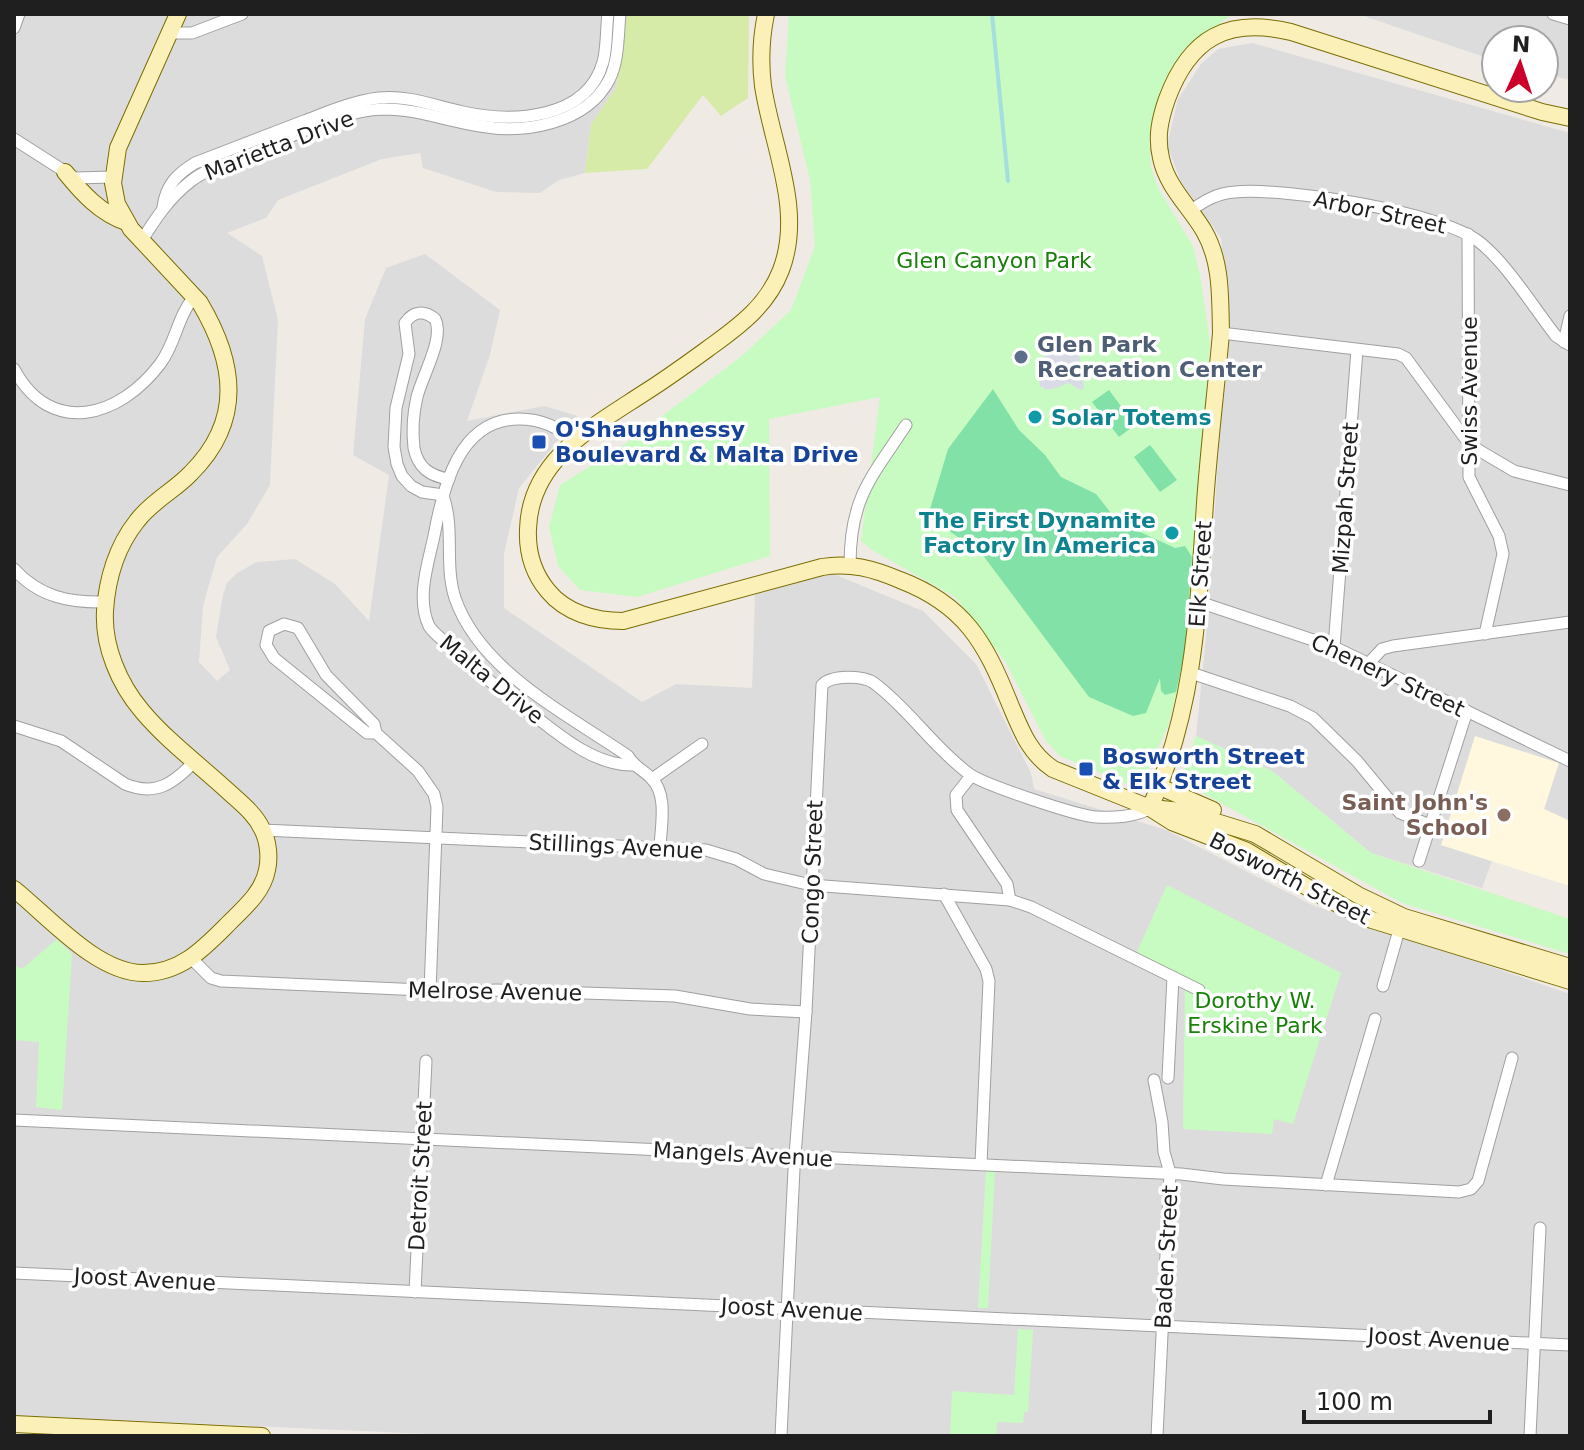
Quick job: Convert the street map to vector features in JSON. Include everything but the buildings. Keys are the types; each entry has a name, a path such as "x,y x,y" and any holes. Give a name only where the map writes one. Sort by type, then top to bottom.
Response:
{"main road":[{"path":"14,889 94,955 125,971 160,972 192,959 252,901 267,871 263,830 251,813 156,726 131,697 109,644 106,602 116,560 129,532 150,506 200,463 211,449 223,421 228,391 226,360 218,335 194,297 126,222 117,204 113,177 118,148 178,14"},
{"path":"766,14 762,48 763,87 790,217 786,256 777,280 764,302 738,327 554,459 540,479 529,510 530,557 539,578 554,597 572,610 598,619 637,619 822,567 850,565"},
{"path":"1256,20 1542,112 1570,118"},
{"name":"Elk Street","path":"1150,808 1182,718 1191,673 1221,333 1215,258 1205,232 1166,176 1158,147 1160,118 1173,83 1187,59 1208,40 1256,20"},
{"path":"65,172 110,217 126,222"},
{"name":"Bosworth Street","path":"850,565 876,570 930,592 948,605 984,645 1028,744 1042,762 1064,775 1150,808 1172,822 1247,851 1349,911 1399,930 1570,981"},
{"path":"1160,787 1244,824 1255,834"},
{"name":"Bosworth Street","path":"1150,808 1181,811 1255,834 1358,895 1404,917 1570,967"},
{"path":"14,1424 35,1431 262,1436"}],"street":[{"path":"14,28 19,14"},
{"path":"170,33 192,33 242,14"},
{"path":"590,96 604,60 608,14"},
{"name":"Marietta Drive","path":"141,242 163,207 201,174 337,119 380,109 402,110 484,127 511,128 552,122 583,109 590,96 609,81 614,70 620,14"},
{"path":"1553,14 1570,19"},
{"path":"14,139 80,179 113,177"},
{"name":"Arbor Street","path":"1190,211 1206,200 1237,191 1349,203 1444,223 1468,234 1492,254 1556,336 1567,344"},
{"name":"Swiss Avenue","path":"1468,234 1469,477 1499,536 1503,554 1485,634"},
{"path":"14,369 34,397 49,406 79,414 107,408 129,396 160,364 169,350 181,317 194,297"},
{"path":"443,495 422,492 411,486 402,476 394,447 396,408 409,354 405,323 422,312 435,319 439,332 417,396 413,427 416,457 425,470 449,479"},
{"path":"1567,344 1570,316"},
{"path":"1221,333 1406,358 1470,445 1514,471 1570,485"},
{"name":"Mizpah Street","path":"1334,647 1357,350"},
{"name":"Malta Drive","path":"574,442 553,426 527,419 492,423 469,441 443,495 428,555 424,589 426,618 432,631 489,681 558,733 603,759 620,765 633,765"},
{"path":"850,565 850,533 858,502 906,425"},
{"name":"Malta Drive","path":"443,495 451,523 448,560 455,599 483,649 515,679 628,756 633,765 652,779"},
{"path":"14,569 28,582 55,597 106,602"},
{"name":"Chenery Street","path":"1199,602 1334,647 1570,761"},
{"path":"1369,663 1382,649 1570,622"},
{"path":"376,733 367,733 274,658 266,645 269,631 284,624 298,628 326,675 374,724 376,733 427,782 437,807 430,991"},
{"path":"1191,673 1290,706 1313,718 1357,761 1400,813 1430,825"},
{"name":"Congo Street","path":"781,1436 821,690 826,681 863,679 874,683 971,776 1093,817 1137,814 1150,808"},
{"path":"1419,861 1467,711"},
{"path":"14,726 61,741 125,784 136,788 159,789 173,783 195,761"},
{"path":"660,847 661,796 652,779 702,744"},
{"path":"971,776 956,795 957,810 1007,884 1010,900"},
{"name":"Stillings Avenue","path":"263,830 660,847 723,854 764,874 811,885 1010,900 1031,907 1199,990"},
{"path":"944,894 986,969 989,981 981,1164"},
{"path":"1383,986 1399,930"},
{"name":"Melrose Avenue","path":"192,959 211,978 221,981 430,991 675,996 740,1008 806,1012"},
{"path":"1168,1078 1173,977"},
{"path":"1326,1185 1375,1019"},
{"name":"Mangels Avenue","path":"14,1120 1170,1173 1459,1192 1471,1189 1478,1181 1512,1058"},
{"name":"Detroit Street","path":"415,1292 426,1061"},
{"name":"Baden Street","path":"1154,1080 1170,1173 1157,1436"},
{"path":"1530,1436 1540,1228"},
{"name":"Joost Avenue","path":"14,1273 1570,1345"}],"shaded area":[{"path":"14,14 627,14 616,88 591,124 585,173 559,180 540,193 496,192 423,168 420,153 382,159 278,200 266,218 227,233 262,256 278,320 270,485 247,524 217,557 203,606 199,662 217,681 230,670 216,637 223,595 227,583 237,573 257,562 295,559 335,584 369,621 389,475 353,455 365,319 386,268 425,254 500,310 490,355 467,421 544,406 578,416 519,488 504,554 504,608 642,702 676,684 752,688 755,594 831,573 923,611 976,664 1031,773 1034,789 1166,830 1312,905 1570,994 1570,1436 470,1436 14,1415"},
{"path":"1358,14 1570,14 1570,80 1560,78 1560,24 1480,24 1480,56"},
{"path":"1252,43 1570,133 1570,821 1544,809 1558,763 1441,845 1492,861 1482,888 1371,853 1272,771 1196,736 1207,626 1228,312 1221,238 1181,182 1167,145 1178,99 1201,64 1218,49"},
{"path":"1078,348 1084,387 1081,390 1068,383 1044,390 1040,387 1037,362 1044,360 1043,353"},
{"name":"Saint John's School","path":"1475,736 1559,763 1544,809 1570,821 1570,886 1441,845"}],"green space":[{"path":"627,14 749,14 748,98 721,116 703,95 647,169 585,173 591,124 616,88"},
{"name":"Glen Canyon Park","path":"789,14 1233,14 1186,48 1177,59 1160,97 1149,138 1151,167 1158,188 1193,246 1210,343 1187,635 1181,675 1169,723 1142,785 1136,788 1060,756 1046,741 1005,661 955,597 861,541 880,397 769,419 770,556 637,597 580,590 558,566 549,527 560,485 621,447 743,355 791,310 815,246 810,180 785,76"},
{"path":"993,389 1019,430 1045,455 1061,477 1096,494 1125,525 1175,548 1185,546 1192,557 1185,651 1176,692 1165,695 1161,691 1160,678 1146,713 1133,716 1089,697 982,554 928,516 948,449"},
{"path":"1109,390 1135,425 1119,437 1092,402"},
{"path":"1150,445 1177,480 1160,492 1134,457"},
{"path":"1196,736 1272,771 1371,853 1570,919 1570,954 1402,903 1179,780"},
{"name":"Dorothy W. Erskine Park","path":"1167,885 1341,973 1293,1124 1274,1119 1272,1134 1183,1129 1185,980 1135,956"},
{"path":"57,939 72,954 62,1110 36,1107 39,1042 14,1040 14,965 22,969"},
{"path":"986,1170 995,1170 988,1308 978,1308"},
{"path":"1018,1329 1033,1330 1028,1412 1024,1412 1023,1423 997,1422 996,1436 950,1436 952,1391 1014,1395"}],"waterway":[{"path":"992,14 1008,181"}],"place":[{"name":"Glen Park Recreation Center","path":"1021,357"},
{"name":"Solar Totems","path":"1035,417"},
{"name":"O'Shaughnessy Boulevard & Malta Drive","path":"539,442"},
{"name":"The First Dynamite Factory In America","path":"1172,533"},
{"name":"Bosworth Street & Elk Street","path":"1086,769"},
{"name":"Saint John's School","path":"1504,815"}]}
